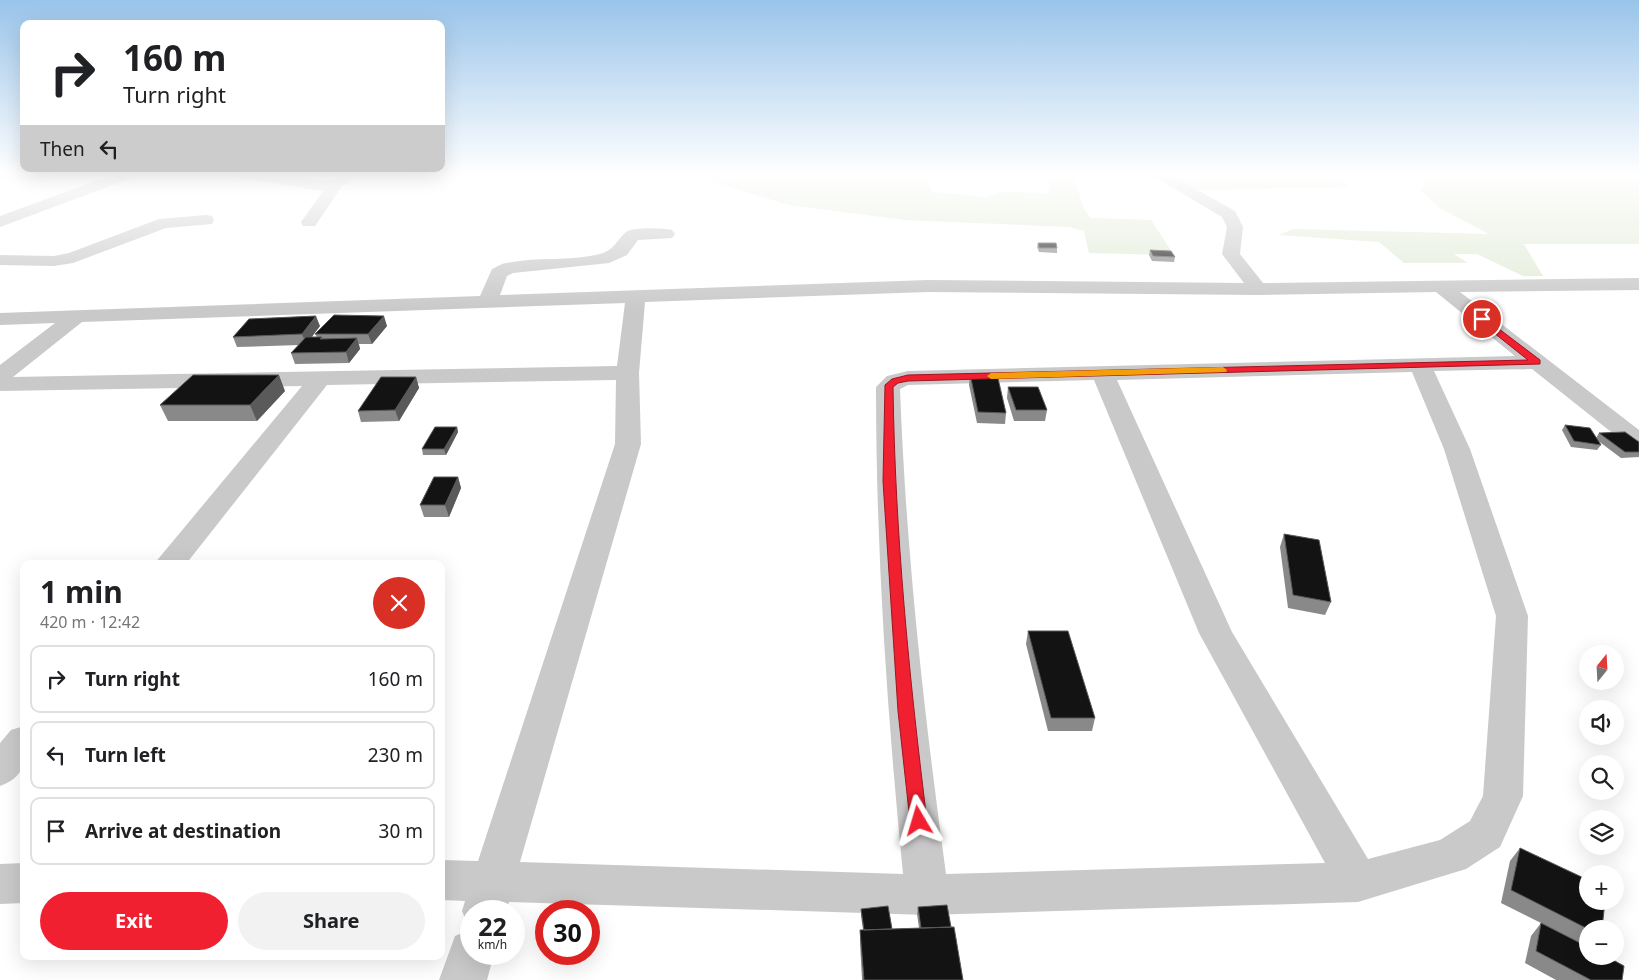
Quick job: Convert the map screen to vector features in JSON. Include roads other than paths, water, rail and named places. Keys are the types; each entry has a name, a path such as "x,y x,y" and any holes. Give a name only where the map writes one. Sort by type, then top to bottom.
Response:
{"street":[{"path":"1231,219 1235,227 1231,254 1258,289"},
{"path":"0,260 54,261 73,258 151,226 206,220"},
{"path":"488,300 499,273 510,268 603,259 621,251 633,235 666,234"},
{"path":"0,319 76,318 488,300 928,286 1258,289 1639,284"},
{"path":"1441,286 1639,442"},
{"path":"488,896 628,444 628,373 636,295"},
{"path":"0,376 76,318"},
{"path":"927,894 904,692 889,481 888,387 895,381 908,378 1421,367 1537,362"},
{"path":"445,881 488,896 927,894 1358,882 1451,856 1485,834 1503,796 1512,616 1457,450 1421,367"},
{"path":"0,384 628,373"},
{"path":"1103,374 1216,633 1358,882"},
{"path":"172,560 320,379"},
{"path":"0,770 20,746"},
{"path":"0,884 20,883"},
{"path":"463,980 467,965"}]}
